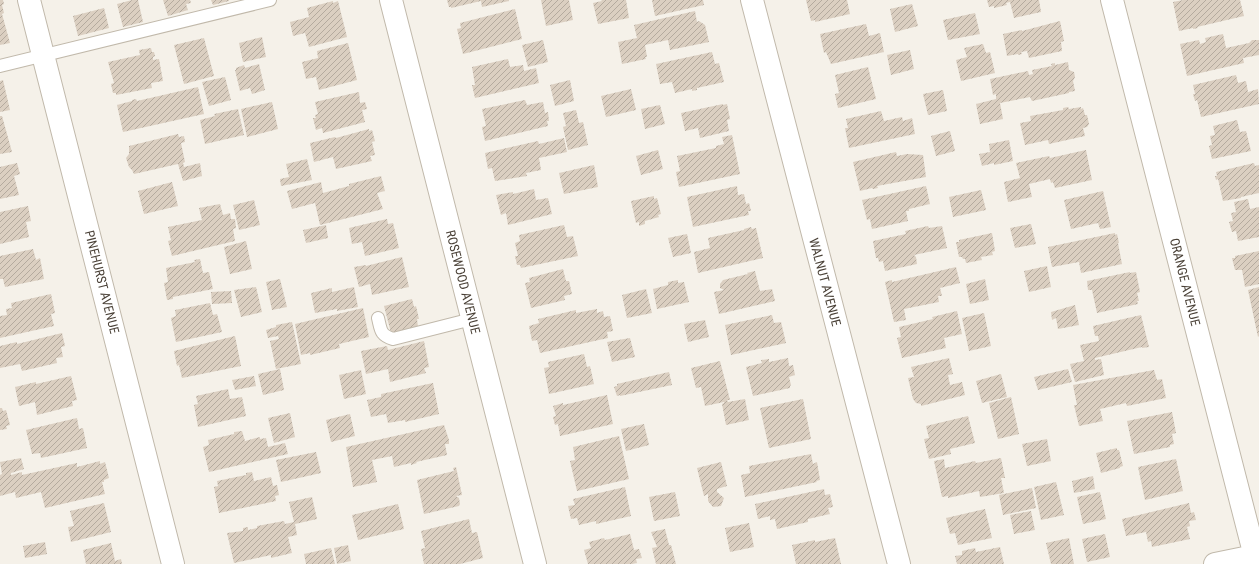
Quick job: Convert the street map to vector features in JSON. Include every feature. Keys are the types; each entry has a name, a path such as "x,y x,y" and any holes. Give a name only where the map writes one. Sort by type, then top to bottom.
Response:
{"street":[{"name":"PINEHURST AVENUE","path":"29,0 173,564"},
{"name":"ROSEWOOD AVENUE","path":"391,0 535,564"},
{"name":"WALNUT AVENUE","path":"752,0 899,564"},
{"name":"ORANGE AVENUE","path":"1112,0 1257,558"},
{"path":"1215,564 1257,558"}],"lane":[{"path":"0,66 270,0"},
{"path":"378,318 382,333 386,337 393,339 472,319"}],"building":[{"path":"0,0 3,0 4,4 2,5 4,13 2,14 10,43 0,45"},
{"path":"138,0 143,22 123,27 117,4"},
{"path":"163,0 190,0 191,3 186,4 188,10 168,16"},
{"path":"211,0 229,0 229,1 213,5"},
{"path":"447,0 509,1 482,7 481,1 451,8 449,7"},
{"path":"541,0 569,0 573,20 546,26"},
{"path":"601,0 626,0 629,18 598,24 593,3 602,1"},
{"path":"652,0 703,0 704,5 655,16"},
{"path":"806,0 847,0 850,14 815,22 815,20 811,21"},
{"path":"987,0 1039,0 1041,12 1014,18 1010,2 1006,3 1007,5 994,8 994,6 989,7"},
{"path":"1183,0 1240,0 1244,16 1197,27 1198,28 1179,31 1173,2"},
{"path":"333,1 333,3 338,1 347,37 309,47 305,33 293,36 290,22 309,17 307,8"},
{"path":"912,4 918,26 895,32 890,9"},
{"path":"104,8 109,28 78,36 73,16"},
{"path":"515,9 522,39 463,54 457,29 461,28 460,23"},
{"path":"695,11 697,22 699,21 705,25 709,42 670,50 668,40 645,45 646,59 622,64 618,42 637,38 634,25"},
{"path":"975,13 980,34 948,40 943,20"},
{"path":"1060,21 1064,41 1061,42 1062,51 1029,58 1027,51 1021,52 1022,54 1018,55 1007,56 1003,34 1022,31"},
{"path":"866,24 869,36 880,33 884,52 831,64 826,52 824,53 820,34"},
{"path":"1223,34 1226,48 1249,43 1252,40 1259,40 1259,55 1243,58 1244,63 1187,76 1180,44 1199,40 1200,44 1206,42 1205,38"},
{"path":"262,37 266,57 243,62 239,43"},
{"path":"204,38 214,76 184,84 174,45"},
{"path":"543,40 548,62 528,67 522,45"},
{"path":"348,43 357,80 319,90 316,77 306,79 302,62 318,58 317,51"},
{"path":"983,44 986,53 990,52 995,73 961,81 956,60 967,57 964,48"},
{"path":"151,48 155,56 153,57 153,60 159,59 163,81 151,83 152,88 116,95 116,93 113,93 111,84 114,83 108,62 140,55 139,50"},
{"path":"910,50 914,69 891,75 887,55"},
{"path":"712,52 715,64 719,63 724,82 697,88 697,90 692,91 692,89 675,93 672,82 660,84 656,64"},
{"path":"508,59 510,67 523,65 524,71 536,68 539,83 475,98 472,85 475,85 472,67"},
{"path":"1068,62 1069,70 1074,72 1075,77 1073,81 1075,91 1032,101 1030,97 1000,103 1003,119 980,124 976,104 996,99 996,94 993,95 990,79 1028,71 1029,75 1033,74 1032,70 1052,66 1051,64 1055,63 1055,65"},
{"path":"259,64 265,90 252,94 250,88 240,91 235,70 236,68 244,65 245,68"},
{"path":"868,67 876,99 838,108 835,94 839,93 835,75"},
{"path":"1236,75 1238,83 1246,81 1248,92 1258,89 1259,104 1201,117 1197,100 1195,101 1193,94 1195,94 1193,85"},
{"path":"225,77 231,100 209,106 202,82"},
{"path":"3,80 10,110 0,112 0,81"},
{"path":"570,80 574,101 555,106 550,85"},
{"path":"198,87 204,114 123,132 117,105 136,99 137,101"},
{"path":"631,89 636,110 606,117 601,96"},
{"path":"943,90 947,111 928,115 923,94"},
{"path":"359,92 360,103 365,102 367,109 362,110 365,122 323,133 322,128 316,130 313,118 316,118 315,115 318,114 315,102"},
{"path":"525,100 527,105 543,102 545,113 548,112 548,126 485,141 482,127 486,126 482,109"},
{"path":"272,102 278,129 247,137 241,109"},
{"path":"727,104 730,119 727,120 729,131 700,138 698,128 685,131 681,113"},
{"path":"660,105 665,124 645,129 641,109"},
{"path":"1068,107 1069,109 1083,108 1085,115 1087,115 1089,124 1087,127 1083,128 1085,136 1049,144 1048,140 1025,145 1020,123 1031,121 1030,116 1063,110 1063,108"},
{"path":"238,109 244,135 205,144 200,120 215,116 214,114"},
{"path":"576,110 579,123 583,122 588,145 568,150 563,127 566,126 563,113"},
{"path":"881,111 884,121 902,117 903,121 912,118 915,134 849,148 845,128 848,128 846,119"},
{"path":"0,116 2,116 12,152 0,154"},
{"path":"1237,120 1240,132 1246,131 1251,151 1212,159 1209,146 1212,145 1210,136 1215,135 1213,126"},
{"path":"369,129 369,131 372,130 375,141 372,142 375,155 370,156 372,161 336,169 333,157 314,162 310,143"},
{"path":"950,131 955,151 936,156 931,136"},
{"path":"178,134 179,137 184,136 185,142 181,143 185,162 183,163 184,167 200,163 202,176 183,181 178,164 134,174 129,167 126,158 129,154 129,146"},
{"path":"732,135 740,174 679,187 676,172 680,171 677,156 716,148 716,146 724,144 722,137"},
{"path":"564,138 567,152 539,158 541,170 526,173 527,176 495,181 492,168 488,169 485,153 538,141 539,144"},
{"path":"1009,140 1013,161 982,166 979,154 990,152 989,144"},
{"path":"658,150 663,169 641,175 636,156"},
{"path":"1086,150 1092,180 1055,188 1050,179 1029,184 1032,197 1008,202 1004,182 1020,178 1016,163 1049,156 1050,158"},
{"path":"896,152 897,156 907,154 923,155 926,177 877,186 878,188 860,191 853,162"},
{"path":"307,159 312,180 281,186 280,179 289,177 286,164"},
{"path":"17,163 20,174 14,176 19,195 0,199 0,167"},
{"path":"1254,163 1255,166 1259,165 1259,193 1223,201 1218,179 1216,180 1215,176 1217,176 1216,172"},
{"path":"594,165 598,187 564,194 559,173"},
{"path":"381,176 385,191 377,193 383,209 320,225 315,203 292,209 287,191 321,182 323,193 349,186 349,184"},
{"path":"172,182 178,206 144,214 138,191"},
{"path":"737,186 738,195 744,194 746,204 749,203 751,211 748,211 749,215 693,227 687,197"},
{"path":"926,186 930,204 906,211 908,221 872,229 870,219 867,220 862,200"},
{"path":"534,189 536,200 548,198 552,214 508,225 506,213 501,215 496,195 513,192 513,194"},
{"path":"981,190 986,210 953,217 949,197"},
{"path":"1103,191 1111,227 1100,229 1098,223 1071,229 1064,200"},
{"path":"654,196 654,199 657,198 661,214 658,215 659,217 645,221 645,224 639,226 639,222 636,223 631,201"},
{"path":"1248,199 1250,209 1259,207 1259,237 1238,241 1236,231 1232,232 1229,222 1233,221 1231,213 1236,212 1234,202"},
{"path":"254,200 260,225 239,230 233,205"},
{"path":"220,204 223,215 230,213 231,219 235,219 236,228 233,229 235,241 172,256 168,241 171,240 168,227 202,220 199,208"},
{"path":"28,206 31,221 26,222 29,237 0,244 0,212"},
{"path":"387,219 388,224 393,223 399,248 365,256 362,242 352,244 349,228"},
{"path":"1031,224 1036,244 1015,248 1010,228"},
{"path":"326,225 328,238 306,243 303,230"},
{"path":"564,225 567,237 573,236 578,256 521,268 520,265 517,265 515,256 518,256 515,243 520,241 519,235"},
{"path":"928,226 929,228 942,226 947,248 914,255 916,257 917,264 885,271 883,261 879,262 878,258 876,258 873,241 906,234 905,231"},
{"path":"751,227 752,229 756,228 763,258 698,273 694,252 710,248 708,238"},
{"path":"992,233 995,251 992,252 993,255 981,257 982,260 966,263 965,259 959,257 956,242 959,242 959,240"},
{"path":"1115,233 1115,235 1117,234 1122,264 1081,273 1079,262 1052,267 1048,247"},
{"path":"687,234 691,253 673,257 668,238"},
{"path":"246,241 252,269 230,274 224,247"},
{"path":"33,249 36,260 40,258 44,279 5,287 3,279 0,279 0,256"},
{"path":"1259,251 1259,284 1245,287 1242,270 1235,270 1232,258"},
{"path":"402,257 409,287 372,295 370,284 359,287 354,267 366,266"},
{"path":"200,259 203,273 209,272 213,289 173,297 173,299 167,300 164,283 168,282 166,268 195,262 194,260"},
{"path":"1047,266 1051,287 1029,292 1024,271"},
{"path":"956,267 960,283 940,288 942,296 938,296 939,302 904,309 906,320 894,322 885,282 892,280 892,282"},
{"path":"563,269 566,281 569,281 572,294 564,296 565,300 531,308 525,283 530,282 529,278"},
{"path":"755,271 760,291 772,289 775,301 719,314 714,292 724,290 720,288 720,284 723,280"},
{"path":"1136,272 1140,292 1137,293 1139,301 1137,301 1138,304 1097,313 1092,290 1088,290 1087,281"},
{"path":"280,279 287,307 272,310 266,282"},
{"path":"985,279 989,300 970,304 966,284"},
{"path":"678,280 678,283 684,282 689,302 657,309 653,289 668,285 668,282"},
{"path":"256,287 262,312 241,317 234,290"},
{"path":"354,287 358,307 315,313 311,293 332,288 332,292"},
{"path":"1259,287 1259,336 1258,337 1248,290"},
{"path":"646,289 652,313 627,318 622,295"},
{"path":"231,291 232,303 212,304 211,292"},
{"path":"51,294 55,313 51,314 54,326 0,338 0,316 7,315 6,309 12,308 11,303"},
{"path":"412,299 414,307 416,306 419,319 417,319 418,327 391,333 384,306"},
{"path":"210,303 213,315 217,314 222,332 176,342 171,318 176,316 175,310"},
{"path":"1075,305 1079,325 1058,329 1056,318 1052,320 1051,312"},
{"path":"363,308 369,337 339,344 340,348 310,355 310,353 301,355 295,324"},
{"path":"597,309 597,313 603,311 604,317 610,316 613,331 607,332 608,338 540,353 537,340 532,341 529,326 539,323 538,319 576,310 576,313"},
{"path":"957,311 962,334 944,338 946,348 902,358 897,338 901,337 899,327 933,319 932,317"},
{"path":"984,313 991,346 969,351 962,318"},
{"path":"772,315 774,323 781,322 786,343 731,355 725,325"},
{"path":"1141,315 1149,347 1142,347 1095,358 1095,360 1101,359 1104,375 1075,382 1070,364 1084,361 1080,345 1099,341 1098,336 1095,336 1093,326"},
{"path":"705,320 709,337 688,342 684,324"},
{"path":"292,322 301,364 276,369 270,341 279,339 278,336 268,338 266,330 276,327 276,325"},
{"path":"62,333 65,346 61,347 63,357 56,358 57,363 22,371 20,364 0,368 0,346 17,342 17,344"},
{"path":"235,336 241,366 182,378 179,365 177,366 174,351"},
{"path":"630,338 635,357 612,362 607,342"},
{"path":"424,341 429,367 424,368 426,373 390,382 388,369 366,374 361,351 387,346 388,350"},
{"path":"584,354 587,367 590,366 594,384 549,394 544,368 549,367 548,362"},
{"path":"788,358 789,366 793,365 795,375 789,377 791,385 790,388 753,396 746,367 762,363 761,360 769,359 769,362"},
{"path":"949,358 953,374 948,375 950,385 962,382 965,395 921,406 921,404 916,403 913,399 908,378 914,377 911,367"},
{"path":"720,361 730,400 727,400 728,402 745,399 749,420 726,425 722,404 724,402 705,406 701,387 696,388 691,368"},
{"path":"280,369 284,390 263,395 258,374"},
{"path":"1068,369 1072,382 1038,390 1034,377"},
{"path":"361,370 366,394 344,399 339,375"},
{"path":"1154,370 1157,380 1162,379 1166,398 1127,406 1126,403 1100,409 1103,421 1079,426 1074,405 1077,405 1073,385"},
{"path":"669,372 672,385 617,396 614,387 617,386 617,384"},
{"path":"1001,374 1007,397 982,403 976,381"},
{"path":"71,376 77,400 72,401 73,406 37,415 35,402 19,406 15,387"},
{"path":"254,376 256,386 235,390 232,380"},
{"path":"433,383 439,414 405,422 405,420 388,423 386,414 371,417 367,400 381,397 381,394"},
{"path":"228,389 230,399 242,397 246,416 198,427 194,405 198,404 196,396"},
{"path":"607,395 613,424 560,436 558,424 555,425 553,417 556,416 553,406"},
{"path":"1011,397 1019,434 998,439 989,403"},
{"path":"803,399 811,439 769,448 760,408"},
{"path":"0,408 2,408 3,411 6,410 10,425 6,426 7,429 0,430"},
{"path":"1172,412 1176,433 1172,434 1174,444 1170,445 1170,447 1134,454 1127,421"},
{"path":"290,413 295,437 274,443 268,418"},
{"path":"350,414 355,436 331,442 326,420"},
{"path":"968,416 975,443 950,449 951,454 929,459 924,439 929,438 926,426"},
{"path":"77,418 79,429 83,428 87,448 41,458 40,453 32,454 26,430"},
{"path":"644,424 649,445 626,451 621,429"},
{"path":"444,425 449,440 449,444 445,444 447,455 416,462 417,463 411,465 411,463 394,467 392,456 372,460 377,482 353,487 346,447"},
{"path":"242,431 245,441 260,437 260,439 266,438 268,447 285,443 288,454 209,472 203,447 209,445 208,440"},
{"path":"619,436 629,479 577,491 570,461 575,460 573,447"},
{"path":"1047,439 1051,461 1027,466 1022,444"},
{"path":"1117,448 1117,450 1119,450 1123,466 1101,473 1096,453"},
{"path":"316,452 321,473 281,482 276,460"},
{"path":"811,454 813,464 817,462 820,480 816,481 817,482 745,497 741,475 750,473 749,466"},
{"path":"21,458 24,469 11,473 11,475 22,472 22,475 77,463 77,467 100,461 100,464 105,462 109,478 102,482 105,494 45,508 41,492 16,498 15,492 0,496 0,475 2,474 0,462"},
{"path":"1001,458 1005,478 1001,478 1004,493 980,497 979,491 948,498 948,496 942,497 934,461 944,459 945,468 975,461 976,463"},
{"path":"1176,459 1183,491 1145,500 1138,467"},
{"path":"721,462 727,486 717,489 717,492 724,498 721,506 713,507 708,501 708,494 704,496 697,468"},
{"path":"456,467 462,495 456,496 459,498 459,506 424,514 417,480 454,471 453,468"},
{"path":"252,472 254,481 271,477 273,486 277,485 279,495 275,496 276,501 219,513 214,487 218,486 217,481 246,475 246,473"},
{"path":"1093,476 1095,489 1074,493 1072,481"},
{"path":"1056,482 1064,515 1041,520 1034,487"},
{"path":"625,487 631,516 596,524 596,521 579,525 577,518 571,519 568,506 575,505 573,499"},
{"path":"1032,488 1036,508 1003,515 999,495"},
{"path":"824,489 825,495 830,494 833,507 828,508 830,514 808,519 808,522 777,529 775,519 770,520 770,516 758,519 755,504"},
{"path":"675,492 680,516 654,521 649,497"},
{"path":"1100,492 1106,519 1083,524 1077,497"},
{"path":"312,497 317,519 295,524 297,535 288,537 292,553 271,558 271,555 234,563 227,533 243,531 243,528 248,527 248,530 257,528 257,526 284,521 285,524 294,522 289,502"},
{"path":"104,503 111,532 71,542 68,527 74,526 70,511"},
{"path":"1189,503 1191,513 1194,512 1196,520 1189,521 1190,526 1187,527 1190,539 1152,547 1151,541 1148,542 1146,532 1126,536 1122,519"},
{"path":"398,504 404,529 358,540 352,515"},
{"path":"985,509 992,538 958,545 955,533 950,534 946,518"},
{"path":"1031,511 1035,530 1014,534 1010,515"},
{"path":"469,519 472,533 477,532 483,558 460,564 424,564 421,549 425,548 421,531"},
{"path":"749,523 754,547 730,552 725,528"},
{"path":"665,529 676,564 656,564 652,548 657,547 651,532"},
{"path":"630,534 634,550 639,549 642,558 636,559 637,563 588,564 584,550 591,548 589,542"},
{"path":"1105,534 1110,557 1087,562 1082,539"},
{"path":"835,538 841,564 796,564 792,545 815,540 815,542"},
{"path":"1069,538 1074,564 1051,564 1046,543"},
{"path":"45,542 47,554 25,558 23,546"},
{"path":"111,543 115,561 121,559 122,564 86,564 83,550"},
{"path":"348,545 351,561 337,564 334,548"},
{"path":"1000,547 1004,564 957,564 955,556 962,555 962,551 975,548 976,552"},
{"path":"331,548 335,564 306,564 304,554"}]}
